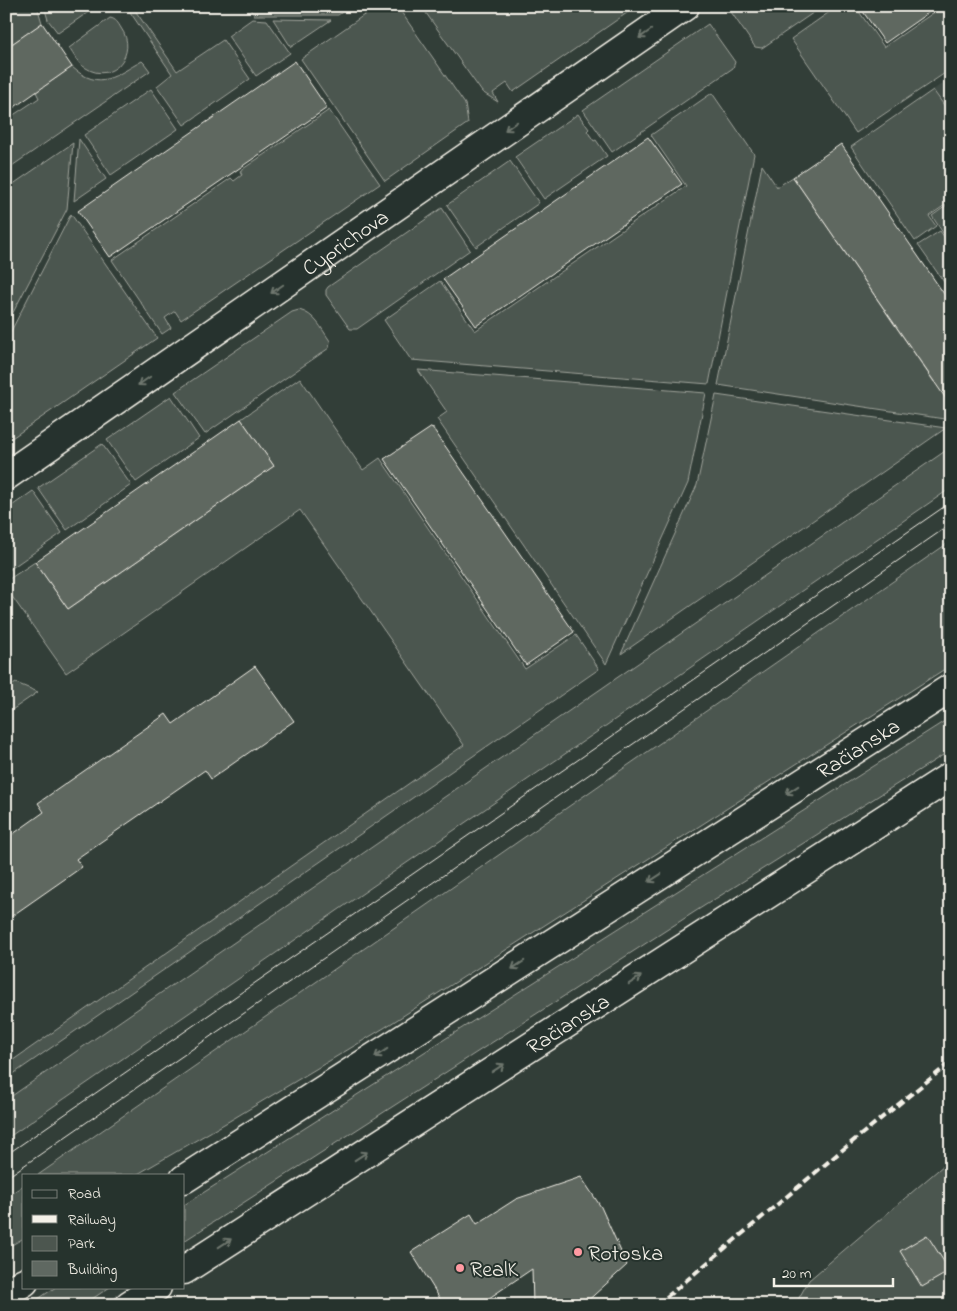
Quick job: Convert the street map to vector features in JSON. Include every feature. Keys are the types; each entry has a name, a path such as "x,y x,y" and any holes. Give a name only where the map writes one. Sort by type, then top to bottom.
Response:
{"main road":[{"name":"Cyprichova","path":"6,476 685,6"},
{"name":"Račianska","path":"185,1178 951,688"},
{"name":"Račianska","path":"185,1269 951,776"},
{"path":"6,1293 22,1283"},
{"path":"129,1305 154,1288"}],"shaded area":[{"path":"951,78 951,115 933,90"}],"green space":[{"path":"6,6 37,6 42,23 6,48"},
{"path":"44,6 97,6 58,33 48,20"},
{"path":"126,6 132,6 177,71 223,40 250,79 184,125 157,86 172,74"},
{"path":"248,6 351,6 338,15 254,15"},
{"path":"377,6 397,6 465,104 468,123 385,181 301,59"},
{"path":"421,6 637,6 513,92 507,83 493,93 498,102 482,92"},
{"path":"733,6 823,6 762,48 755,47 729,9"},
{"path":"838,6 855,6 884,47 943,6 951,6 951,69 856,133 791,39"},
{"path":"110,18 118,23 126,38 125,56 120,64 113,69 105,72 96,72 81,64 69,48"},
{"path":"252,19 267,20 290,53 256,76 228,36"},
{"path":"273,19 331,20 291,47"},
{"path":"708,24 735,62 733,68 612,152 583,110"},
{"path":"142,61 150,71 6,170 6,120 39,98 36,92 72,67 91,79 100,80 116,76"},
{"path":"151,89 178,129 111,175 84,135"},
{"path":"933,90 951,115 951,236 947,239 932,216 945,205 929,216 936,226 915,241 851,147"},
{"path":"712,93 754,154 709,384 411,360 384,320 440,281 475,331 686,186 651,135"},
{"path":"329,110 380,184 181,320 175,311 165,318 171,328 162,334 112,260 231,178 234,181 242,175 240,171"},
{"path":"578,114 589,129 587,131 607,156 544,199 515,157"},
{"path":"79,139 106,179 74,201"},
{"path":"73,143 67,209 6,326 6,189"},
{"path":"510,161 539,203 476,247 447,205"},
{"path":"762,165 777,187 793,177 934,382 951,371 951,420 718,385"},
{"path":"442,208 470,250 357,329 350,329 326,295 328,287"},
{"path":"71,214 157,338 6,442 6,341"},
{"path":"940,231 947,241 951,239 951,292 918,245"},
{"path":"299,310 305,312 317,322 330,341 329,348 205,434 175,392 292,312"},
{"path":"418,370 706,393 688,483 606,664 437,419 447,412"},
{"path":"300,378 363,470 380,458 525,669 576,635 599,669 6,1079 6,1065 464,745 300,510 66,673 6,588 6,581 35,562 68,609 274,466 241,419"},
{"path":"716,395 946,428 621,654 697,485"},
{"path":"171,396 199,438 136,482 107,440"},
{"path":"102,444 131,485 67,530 38,488"},
{"path":"951,447 951,488 6,1139 6,1100"},
{"path":"33,491 62,533 6,572 6,510"},
{"path":"951,541 951,665 384,1028 138,1174 39,1174"},
{"path":"16,683 38,692 6,714 6,689"},
{"path":"951,717 951,750 696,911 185,1240 185,1204"},
{"path":"951,1159 951,1305 795,1305 809,1280"},
{"path":"22,1186 22,1239 8,1247 6,1244 6,1197"},
{"path":"54,1288 108,1288 83,1305 29,1305"}],"building":[{"path":"859,6 938,6 885,43"},
{"path":"42,23 72,67 6,113 6,48"},
{"path":"295,61 327,108 110,257 78,211"},
{"path":"648,137 682,184 476,326 443,279"},
{"path":"841,144 951,304 951,406 793,177"},
{"path":"241,419 274,466 68,609 35,562"},
{"path":"432,427 574,632 526,665 384,459"},
{"path":"255,666 294,721 211,779 205,770 76,859 82,867 6,920 6,839 44,812 38,803 166,714 173,724"},
{"path":"581,1177 601,1207 627,1265 583,1305 533,1305 532,1269 479,1305 444,1305 411,1252 471,1214 477,1224 516,1199"},
{"path":"927,1235 950,1271 922,1287 900,1251"}],"tram line":[{"path":"6,1155 951,502"},
{"path":"6,1178 951,524"}],"railway":[{"path":"657,1305 951,1062"}],"place":[{"name":"Rotoska","path":"578,1252"},
{"name":"RealK","path":"460,1268"}]}
